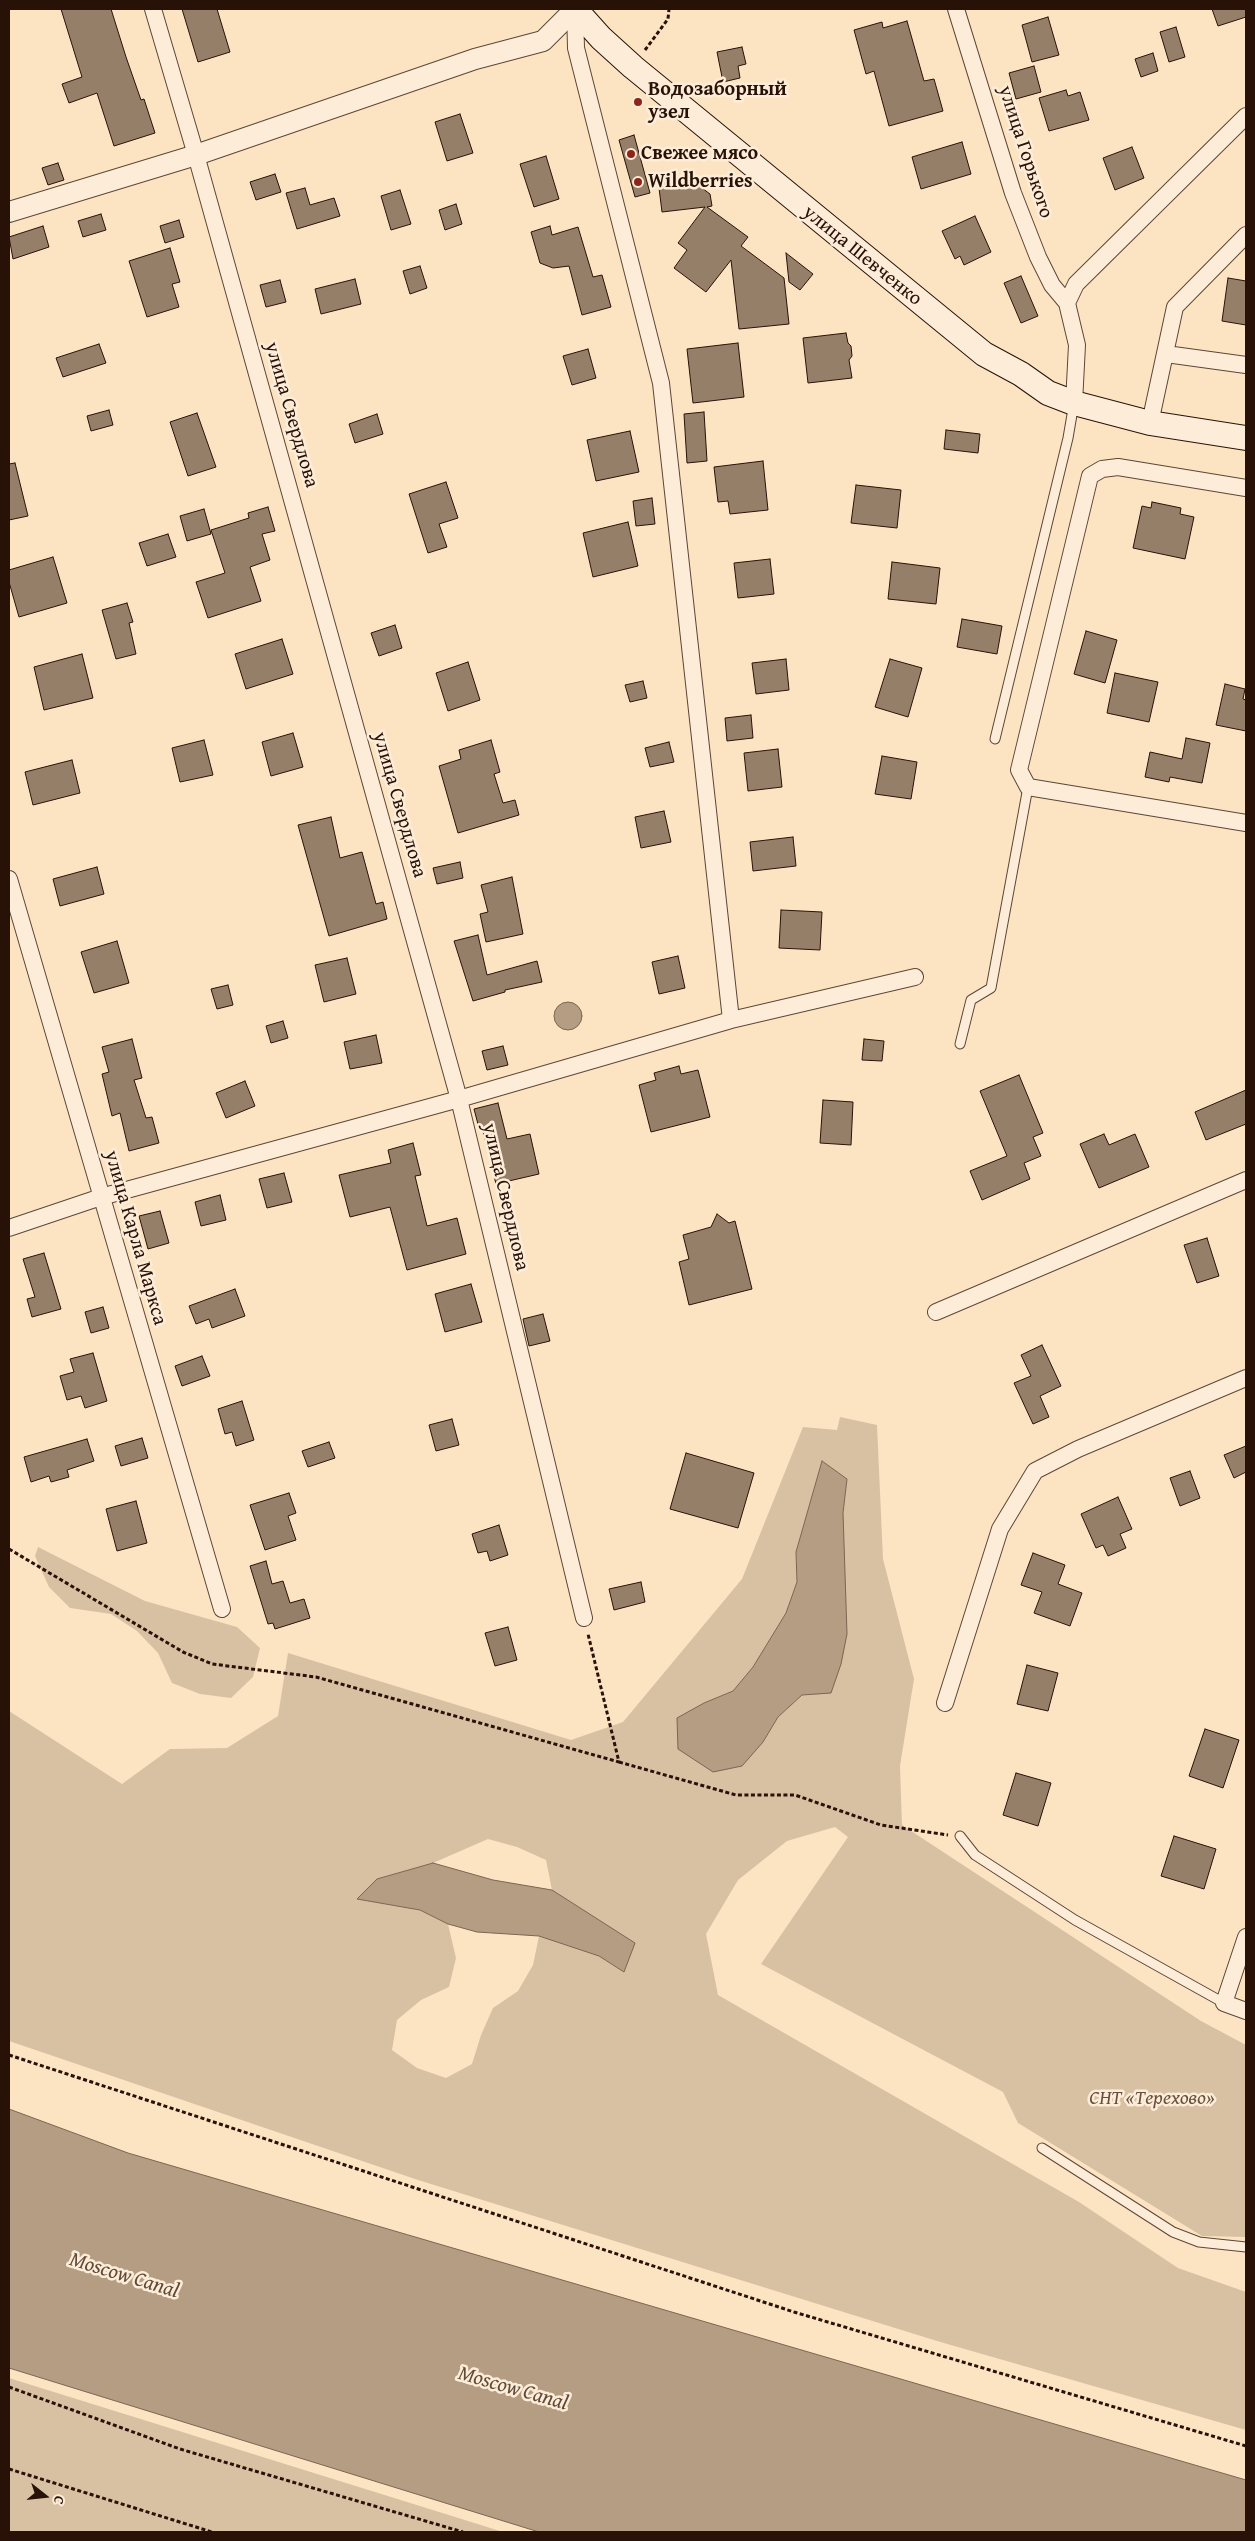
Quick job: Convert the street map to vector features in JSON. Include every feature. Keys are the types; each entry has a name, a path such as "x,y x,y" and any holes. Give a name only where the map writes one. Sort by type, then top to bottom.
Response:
{"main road":[{"name":"улица Шевченко","path":"575,9 601,38 633,67 984,354 1021,374 1048,393 1074,403 1150,423 1246,438"}],"street":[{"name":"улица Свердлова","path":"153,9 196,155 460,1099 584,1618"},
{"path":"9,212 196,155 475,59 544,41 575,9"},
{"path":"575,9 576,48 661,383 731,1020"},
{"name":"улица Горького","path":"956,9 1014,193 1038,257 1052,285 1067,303"},
{"path":"1074,403 1077,345 1067,303 1076,284 1246,116"},
{"path":"1150,423 1175,307 1246,235"},
{"path":"1166,354 1246,365"},
{"path":"1246,488 1118,467 1102,469 1090,476 1019,770 1028,787 1246,823"},
{"name":"улица Карла Маркса","path":"9,879 222,1609"},
{"path":"9,1228 101,1197 460,1099 731,1020 915,977"},
{"path":"936,1312 1246,1180"},
{"path":"945,1703 1000,1528 1035,1471 1078,1450 1246,1378"},
{"path":"1246,1937 1224,2003 1246,2011"}],"lane":[{"path":"995,739 1068,438 1074,403"},
{"path":"960,1044 971,1000 991,988 1028,787"},
{"path":"960,1836 975,1855 1075,1920 1224,2003"},
{"path":"1042,2148 1173,2232 1200,2242 1246,2248"}],"path":[{"path":"633,67 668,19 670,9"},
{"path":"9,1549 183,1652 212,1664 316,1677 736,1795 795,1795 881,1824 960,1836"},
{"path":"584,1618 619,1762"},
{"path":"9,2055 794,2312 1246,2446"},
{"path":"9,2387 180,2448 463,2532"},
{"path":"9,2469 212,2532"}],"green space":[{"name":"СНТ «Терехово»","path":"840,1417 877,1425 883,1559 914,1679 900,1766 902,1825 1201,2021 1246,2045 1246,2237 1202,2236 1018,2123 1003,2092 761,1964 848,1837 835,1827 787,1841 738,1880 706,1934 718,1995 1079,2202 1178,2268 1246,2292 1246,2430 937,2341 418,2180 9,2041 9,1711 122,1784 170,1749 227,1748 278,1716 288,1653 571,1740 623,1722 742,1579 803,1427 837,1430","holes":["822,1461 847,1479 843,1513 802,1695 778,1717 763,1742 704,1703 733,1691 753,1667 786,1613 797,1582 796,1552","488,1839 517,1847 546,1860 552,1890 634,1943 624,1972 599,1956 539,1936 533,1965 518,1991 493,2008 481,2035 472,2064 446,2078 417,2068 392,2050 397,2020 421,2000 449,1987 456,1958 448,1924 420,1910 358,1899 377,1879 433,1863"]},
{"path":"38,1547 145,1601 237,1627 260,1648 253,1677 231,1698 200,1694 172,1683 158,1653 137,1631 111,1614 70,1608 49,1587 35,1556"},
{"path":"9,2378 452,2516 503,2532 9,2532"}],"water":[{"path":"568,1002 578,1006 582,1016 578,1026 568,1030 558,1026 554,1016 558,1006"},
{"path":"822,1461 847,1479 843,1513 847,1634 841,1664 831,1693 802,1695 778,1717 763,1742 742,1766 713,1772 678,1749 677,1718 704,1703 733,1691 753,1667 786,1613 797,1582 796,1552"},
{"path":"433,1863 493,1880 552,1890 635,1943 624,1972 599,1956 539,1936 477,1932 448,1924 420,1910 357,1899 377,1879"},
{"name":"Moscow Canal","path":"9,2109 128,2153 1246,2480 1246,2532 539,2532 9,2368"}],"building":[{"path":"61,9 111,9 141,100 144,99 155,133 114,146 97,93 69,103 62,84 82,77"},
{"path":"182,9 217,9 230,52 198,62"},
{"path":"1212,9 1246,9 1246,17 1218,26"},
{"path":"1048,17 1059,55 1032,62 1022,25"},
{"path":"907,21 924,81 934,79 943,111 889,126 874,71 866,74 854,30 882,22 883,28"},
{"path":"1176,27 1185,57 1169,62 1160,32"},
{"path":"742,47 746,64 738,66 740,78 723,82 717,52"},
{"path":"1153,53 1158,71 1141,77 1135,59"},
{"path":"1034,66 1041,92 1016,99 1009,73"},
{"path":"1066,90 1068,96 1080,92 1089,120 1049,131 1039,98"},
{"path":"460,114 473,153 447,161 435,122"},
{"name":"Свежее мясо","path":"634,135 650,193 635,197 619,140"},
{"path":"962,142 971,174 921,189 912,157"},
{"path":"1132,147 1144,178 1115,190 1103,158"},
{"path":"546,156 559,199 534,207 520,164"},
{"path":"58,163 64,180 48,185 42,168"},
{"path":"275,174 281,192 256,200 250,182"},
{"path":"686,176 710,194 712,206 707,207 748,237 741,246 784,278 789,324 739,329 731,260 706,292 674,268 687,250 678,243 705,207 662,212 658,180"},
{"path":"305,188 310,205 334,198 340,216 297,229 286,193"},
{"path":"400,190 411,224 391,230 381,196"},
{"path":"456,204 462,224 445,230 439,210"},
{"path":"101,214 106,230 83,237 78,221"},
{"path":"975,216 991,252 964,265 960,256 955,259 942,231"},
{"path":"179,220 184,237 165,243 160,226"},
{"path":"43,226 49,247 13,259 9,237"},
{"path":"550,226 552,235 578,227 593,277 602,275 611,307 582,315 569,266 553,268 540,263 531,232"},
{"path":"170,248 180,282 172,284 179,307 147,317 129,261"},
{"path":"786,253 813,274 800,290 789,282"},
{"path":"420,266 427,288 410,294 403,271"},
{"path":"1021,276 1038,316 1021,323 1004,283"},
{"path":"1228,278 1246,281 1246,325 1222,321"},
{"path":"355,279 361,304 321,314 315,289"},
{"path":"280,280 286,302 266,307 260,285"},
{"path":"846,333 848,343 851,346 852,356 849,360 852,378 808,383 803,338"},
{"path":"738,343 744,397 693,403 687,349"},
{"path":"99,344 106,363 63,377 56,358"},
{"path":"588,349 596,378 572,385 563,356"},
{"path":"109,410 113,425 91,431 87,416"},
{"path":"704,412 707,461 687,463 684,414"},
{"path":"197,413 216,467 188,476 170,422"},
{"path":"377,414 383,434 355,443 349,424"},
{"path":"946,430 980,434 978,453 944,449"},
{"path":"630,431 639,472 596,481 587,440"},
{"path":"763,461 768,510 730,514 728,501 718,502 714,467"},
{"path":"15,463 28,516 9,520 9,464"},
{"path":"446,482 458,518 439,524 447,547 428,553 409,494"},
{"path":"856,485 901,490 897,528 851,523"},
{"path":"652,498 655,524 636,526 633,501"},
{"path":"1152,502 1181,508 1180,514 1194,517 1185,559 1133,548 1142,506 1151,508"},
{"path":"268,507 275,531 262,534 270,560 250,567 261,601 208,618 196,582 225,573 211,530 249,518 248,513"},
{"path":"204,509 211,534 187,541 180,516"},
{"path":"628,522 638,566 593,577 583,533"},
{"path":"168,534 176,557 147,566 139,543"},
{"path":"53,557 67,603 19,617 9,582 9,570"},
{"path":"770,559 774,594 738,598 734,563"},
{"path":"892,562 940,568 936,604 888,599"},
{"path":"127,603 133,622 129,623 136,654 116,659 102,610"},
{"path":"962,619 1002,626 997,654 957,647"},
{"path":"395,625 402,648 379,656 371,633"},
{"path":"1086,631 1117,640 1105,683 1074,674"},
{"path":"282,639 293,674 246,689 235,654"},
{"path":"82,654 93,698 44,710 34,667"},
{"path":"786,659 789,690 756,694 752,663"},
{"path":"890,659 922,668 908,717 875,707"},
{"path":"468,662 480,700 448,711 436,673"},
{"path":"1115,673 1158,682 1149,722 1107,713"},
{"path":"643,681 647,698 630,702 625,685"},
{"path":"1225,684 1245,689 1243,699 1246,700 1246,731 1216,725"},
{"path":"751,715 753,738 727,741 725,718"},
{"path":"293,733 303,767 271,776 262,742"},
{"path":"1186,738 1210,743 1202,783 1170,777 1169,782 1145,777 1150,752 1182,759"},
{"path":"204,740 213,775 180,782 172,748"},
{"path":"491,740 500,772 494,774 503,803 515,800 519,815 458,833 439,766 461,759 459,750"},
{"path":"669,742 674,762 650,767 645,748"},
{"path":"778,749 782,787 748,791 744,753"},
{"path":"882,756 917,762 911,799 875,794"},
{"path":"72,760 80,793 33,805 25,772"},
{"path":"664,811 671,842 641,848 635,817"},
{"path":"331,817 340,858 362,852 376,904 383,902 387,919 329,936 298,825"},
{"path":"793,837 796,866 753,871 750,842"},
{"path":"460,862 463,878 437,884 433,868"},
{"path":"97,867 104,894 60,906 53,879"},
{"path":"512,877 523,934 486,942 480,914 488,912 481,885"},
{"path":"781,910 822,912 820,950 779,948"},
{"path":"478,935 487,975 537,961 542,982 505,990 505,992 473,1001 454,941"},
{"path":"117,941 129,983 94,993 81,952"},
{"path":"678,956 685,988 659,994 652,962"},
{"path":"347,958 356,994 324,1002 315,965"},
{"path":"228,985 233,1005 217,1009 211,989"},
{"path":"283,1021 288,1038 271,1043 266,1026"},
{"path":"376,1035 382,1063 350,1069 344,1042"},
{"path":"132,1039 142,1078 134,1080 146,1118 152,1117 159,1143 129,1151 120,1113 112,1116 102,1074 109,1072 102,1047"},
{"path":"864,1039 884,1041 882,1061 862,1060"},
{"path":"503,1046 508,1065 487,1070 482,1051"},
{"path":"679,1066 681,1074 698,1070 710,1117 651,1132 639,1085 656,1080 654,1073"},
{"path":"1019,1075 1043,1133 1033,1137 1041,1156 1024,1163 1030,1179 982,1200 970,1171 1007,1156 980,1091"},
{"path":"245,1081 255,1106 226,1118 216,1093"},
{"path":"1246,1090 1246,1124 1206,1140 1195,1112"},
{"path":"823,1100 853,1102 851,1145 820,1143"},
{"path":"498,1103 507,1139 530,1134 539,1174 496,1184 482,1127 479,1128 474,1109"},
{"path":"1104,1134 1109,1145 1135,1134 1149,1167 1099,1188 1080,1144"},
{"path":"413,1143 421,1175 415,1176 427,1226 457,1218 466,1254 407,1270 390,1207 350,1217 339,1175 391,1163 388,1150"},
{"path":"284,1173 292,1202 267,1208 259,1179"},
{"path":"220,1195 226,1220 201,1226 195,1202"},
{"path":"160,1211 169,1243 148,1249 139,1216"},
{"path":"717,1214 729,1223 735,1221 752,1289 689,1305 679,1262 689,1259 683,1235 711,1227"},
{"path":"1207,1238 1219,1276 1197,1283 1184,1245"},
{"path":"44,1253 61,1309 32,1317 27,1299 35,1297 23,1259"},
{"path":"471,1284 482,1322 445,1332 435,1294"},
{"path":"235,1289 245,1316 212,1328 209,1319 196,1324 189,1306"},
{"path":"103,1307 109,1328 91,1333 85,1312"},
{"path":"543,1314 550,1341 529,1346 523,1319"},
{"path":"1042,1345 1061,1386 1040,1396 1049,1417 1033,1424 1014,1383 1031,1376 1021,1355"},
{"path":"93,1353 107,1401 85,1408 81,1396 67,1400 60,1376 74,1372 70,1359"},
{"path":"202,1356 210,1376 182,1386 175,1366"},
{"path":"242,1401 254,1440 236,1446 232,1432 225,1434 218,1409"},
{"path":"452,1419 459,1445 436,1451 429,1425"},
{"path":"142,1438 148,1458 121,1466 115,1446"},
{"path":"87,1439 94,1461 67,1470 69,1477 51,1482 49,1476 31,1482 24,1457"},
{"path":"329,1442 335,1458 308,1467 302,1451"},
{"path":"1246,1446 1246,1472 1234,1478 1224,1455"},
{"path":"686,1453 754,1473 738,1528 670,1509"},
{"path":"1190,1471 1200,1498 1180,1506 1170,1478"},
{"path":"289,1493 296,1513 288,1516 296,1540 265,1550 250,1505"},
{"path":"1118,1497 1132,1529 1120,1534 1126,1548 1108,1556 1103,1545 1096,1548 1081,1514"},
{"path":"136,1501 147,1543 117,1551 106,1509"},
{"path":"499,1525 508,1555 490,1561 487,1551 478,1553 472,1534"},
{"path":"1033,1553 1065,1565 1058,1584 1082,1593 1070,1626 1034,1613 1042,1592 1021,1585"},
{"path":"266,1561 272,1584 283,1581 290,1603 304,1599 310,1618 275,1629 273,1623 268,1624 250,1566"},
{"path":"641,1582 645,1602 614,1610 609,1589"},
{"path":"508,1627 517,1660 495,1666 485,1633"},
{"path":"1027,1665 1058,1673 1048,1711 1017,1704"},
{"path":"1205,1729 1239,1740 1223,1788 1189,1776"},
{"path":"1016,1773 1051,1783 1038,1826 1003,1815"},
{"path":"1174,1836 1216,1849 1204,1889 1161,1876"}],"place":[{"name":"Водозаборный узел","path":"638,102"},
{"name":"Свежее мясо","path":"631,154"},
{"name":"Wildberries","path":"638,182"}]}
